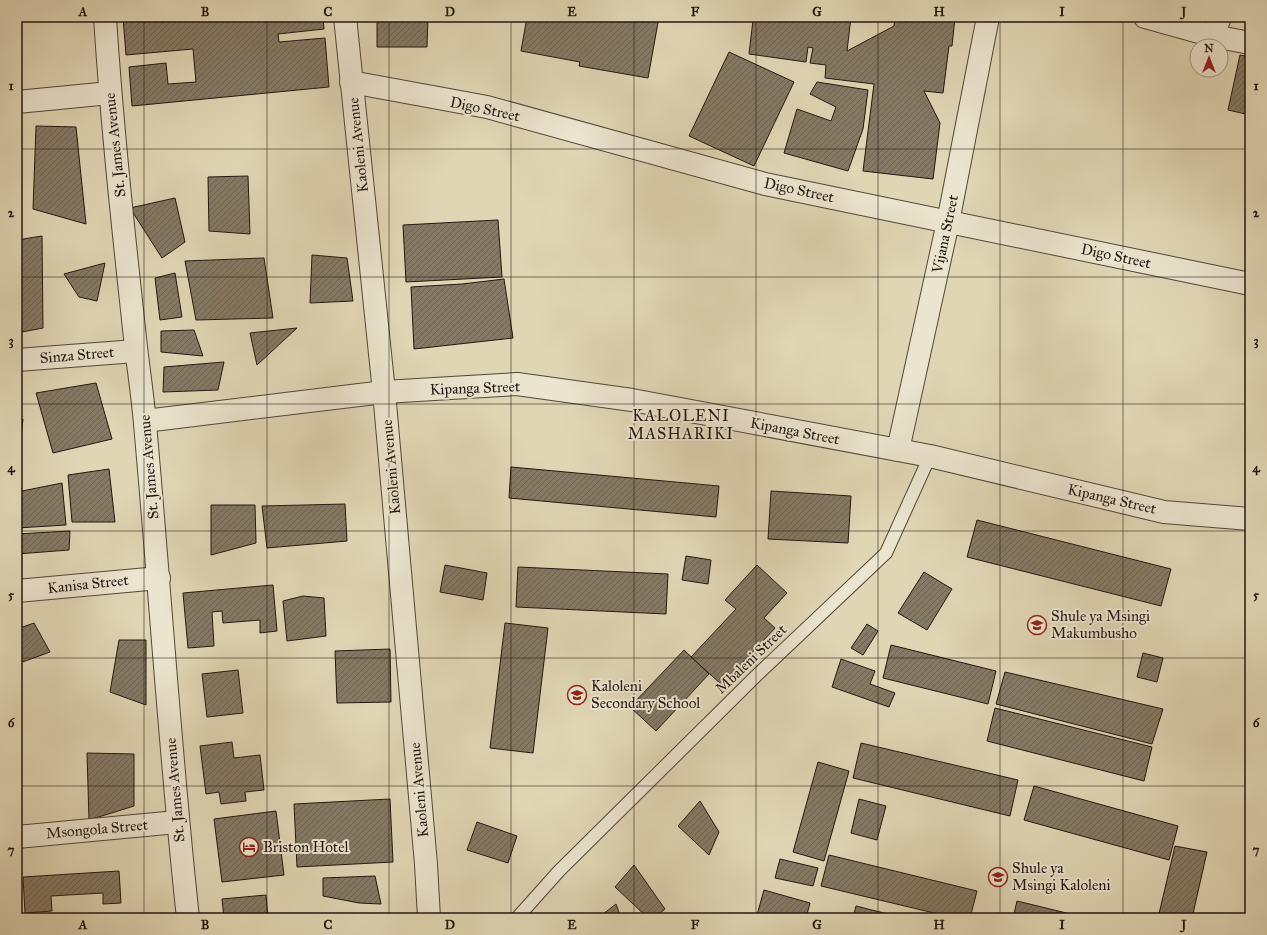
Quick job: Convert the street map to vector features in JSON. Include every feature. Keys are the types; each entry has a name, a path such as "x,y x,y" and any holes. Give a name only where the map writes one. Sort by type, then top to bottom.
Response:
{"street":[{"name":"St. James Avenue","path":"105,17 110,93 136,351 145,421 159,578 177,822 188,918"},
{"name":"Kaoleni Avenue","path":"345,17 384,392 430,918"},
{"name":"Vijana Street","path":"898,450 948,222 988,17"},
{"path":"1145,17 1217,27 1250,43"},
{"name":"Digo Street","path":"351,82 487,107 766,184 1250,284"},
{"path":"17,102 110,93"},
{"name":"Sinza Street","path":"17,360 136,351"},
{"name":"Kipanga Street","path":"145,421 384,392 517,384 632,400 930,456 1164,512 1250,518"},
{"name":"Kanisa Street","path":"17,591 159,578"},
{"name":"Msongola Street","path":"17,837 177,822"}],"lane":[{"name":"Mbaleni Street","path":"517,918 558,871 756,676 886,553 930,456"}],"building":[{"path":"123,17 160,17 161,22 178,20 178,17 323,17 324,29 278,34 279,42 325,38 329,87 132,106 129,67 166,63 168,84 196,82 193,49 126,55"},
{"path":"377,17 428,17 427,47 377,47"},
{"path":"527,17 659,17 648,78 579,66 580,62 521,51"},
{"path":"758,17 851,17 847,51 894,26 895,17 955,17 952,46 949,46 943,93 924,91 940,123 933,179 863,171 874,84 825,78 826,65 810,63 813,48 808,47 806,62 749,54 753,20"},
{"path":"729,52 794,82 754,166 689,136"},
{"path":"1240,55 1250,57 1250,115 1228,110"},
{"path":"817,82 868,90 863,129 848,171 784,153 797,109 831,121 836,107 810,94"},
{"path":"36,126 76,127 86,224 33,209"},
{"path":"248,176 250,234 209,231 208,177"},
{"path":"175,198 185,242 162,258 130,208"},
{"path":"498,220 502,277 406,282 403,225"},
{"path":"42,236 43,328 17,333 17,240"},
{"path":"312,255 347,258 353,301 310,303"},
{"path":"264,258 273,318 196,320 185,261"},
{"path":"105,263 97,301 79,297 64,274"},
{"path":"175,273 182,317 160,320 155,278"},
{"path":"504,279 513,338 414,349 411,287 462,284"},
{"path":"297,328 257,365 250,333"},
{"path":"194,330 203,356 161,352 161,331"},
{"path":"224,362 218,390 163,392 164,367"},
{"path":"96,383 112,439 53,453 36,393"},
{"path":"23,419 20,447 17,448 17,420"},
{"path":"511,467 719,486 716,517 509,498"},
{"path":"109,469 115,522 72,522 68,475"},
{"path":"62,483 66,525 17,528 17,492"},
{"path":"771,491 851,496 848,543 768,539"},
{"path":"345,504 347,541 267,548 262,506"},
{"path":"211,505 255,505 256,543 211,555"},
{"path":"977,520 1171,569 1161,606 967,557"},
{"path":"70,531 69,550 17,554 17,534"},
{"path":"686,556 711,560 708,584 682,580"},
{"path":"445,565 487,573 483,600 440,592"},
{"path":"757,565 787,593 764,618 775,628 722,685 691,657 736,609 725,600"},
{"path":"518,567 668,574 666,614 516,607"},
{"path":"924,572 952,589 927,630 898,613"},
{"path":"273,585 277,631 260,633 260,620 223,623 222,611 212,612 214,646 188,648 183,593"},
{"path":"303,596 324,598 326,636 287,641 283,601"},
{"path":"34,623 50,652 17,664 17,629"},
{"path":"505,623 548,628 533,753 490,748"},
{"path":"867,624 878,631 863,655 851,648"},
{"path":"119,640 146,640 146,705 110,692"},
{"path":"891,645 996,671 988,704 883,678"},
{"path":"390,649 391,702 337,703 335,651"},
{"path":"684,650 709,674 656,731 630,707"},
{"path":"1143,653 1163,658 1157,682 1137,677"},
{"path":"841,659 875,671 870,684 895,693 889,707 832,687"},
{"path":"238,670 243,713 207,717 202,674"},
{"path":"1005,672 1163,709 1152,744 996,704"},
{"path":"995,708 1152,747 1144,781 987,741"},
{"path":"232,742 234,758 260,755 264,790 245,792 246,801 221,804 219,792 206,794 200,746"},
{"path":"861,743 1018,780 1010,816 853,778"},
{"path":"87,753 134,754 134,806 89,820"},
{"path":"818,762 849,771 824,861 793,852"},
{"path":"1034,786 1178,826 1169,860 1024,820"},
{"path":"390,799 393,862 297,867 294,804"},
{"path":"859,799 886,806 877,840 851,833"},
{"path":"700,801 719,832 709,855 678,826"},
{"name":"Briston Hotel","path":"276,811 284,875 222,882 214,819"},
{"path":"477,822 517,836 508,863 467,850"},
{"path":"1175,846 1207,852 1192,918 1158,918"},
{"path":"829,855 977,891 970,918 955,918 821,886"},
{"path":"780,859 818,868 813,886 775,878"},
{"path":"634,865 665,909 654,918 648,918 615,887"},
{"path":"119,871 121,903 103,904 103,893 51,896 52,911 25,913 23,877"},
{"path":"375,876 381,904 359,903 323,896 323,878"},
{"path":"764,890 810,903 806,918 767,918 757,915"},
{"path":"266,895 268,918 224,918 222,899"},
{"path":"1017,901 1087,918 1013,918"},
{"path":"616,904 621,918 598,918"},
{"path":"856,906 892,915 891,918 853,918"}],"place":[{"name":"Shule ya Msingi Makumbusho","path":"1037,625"},
{"name":"Kaloleni Secondary School","path":"577,695"},
{"name":"Briston Hotel","path":"249,847"},
{"name":"Shule ya Msingi Kaloleni","path":"998,877"}],"district":[{"name":"KALOLENI MASHARIKI","path":"681,424"}]}
